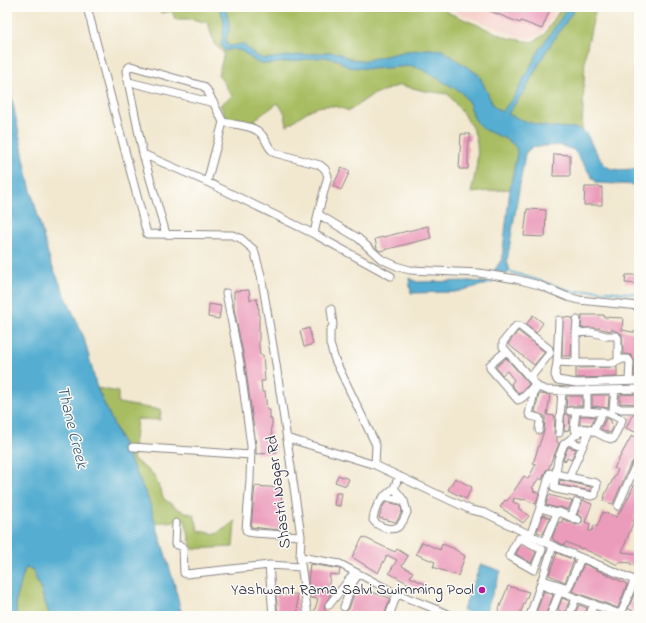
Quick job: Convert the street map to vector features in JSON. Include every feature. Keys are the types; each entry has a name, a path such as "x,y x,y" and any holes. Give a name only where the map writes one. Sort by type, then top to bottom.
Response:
{"street":[{"name":"Shastri Nagar Rd","path":"87,7 147,234 232,235 240,238 254,250 261,275 287,438 301,536 300,557 308,616"},
{"path":"166,234 143,154 126,70 128,67 131,66 204,86 207,90 224,122 207,182"},
{"path":"129,82 214,103"},
{"path":"224,122 258,131 263,136 270,150 275,154 312,162 325,169 328,176 314,234"},
{"path":"143,154 207,182 314,234 391,276"},
{"path":"318,214 358,238 381,259 399,267 410,270 479,274 516,279 539,285 579,300 639,306"},
{"path":"226,293 240,364 251,455 246,527 247,531 254,533 301,536"},
{"path":"331,309 333,325 330,331 330,344 335,360 376,445 375,465"},
{"path":"559,320 555,375 557,380 560,382 577,383 639,381"},
{"path":"576,363 577,320"},
{"path":"530,378 550,353 549,349 520,326 516,326 503,342 503,348 536,385 546,390 562,391 639,389"},
{"path":"576,333 591,332 606,336 616,336 618,338 618,361"},
{"path":"506,351 490,365 490,368 505,380 518,400 520,400 536,385"},
{"path":"557,362 614,363 623,359 628,359 630,362 629,381"},
{"path":"536,385 529,414 539,418 539,430"},
{"path":"587,390 587,411"},
{"path":"594,430 614,406 615,390"},
{"path":"562,391 568,411 574,429 576,430 581,428 594,430 613,439 622,420 607,413 568,411"},
{"path":"614,406 621,409 639,409"},
{"path":"559,433 568,411"},
{"path":"529,538 564,444 580,430 583,430 588,434 569,477"},
{"path":"287,438 375,465 471,510 485,513 529,538 542,549 534,570"},
{"path":"568,441 582,446"},
{"path":"133,447 251,455"},
{"path":"618,506 639,461"},
{"path":"394,488 404,501 407,512 400,526 385,528 375,523 373,520 374,514 380,499 394,488 398,476"},
{"path":"552,477 569,477 596,483 595,496 555,489 552,477"},
{"path":"384,496 404,501"},
{"path":"540,508 558,512 574,519 577,502"},
{"path":"545,542 557,513"},
{"path":"176,523 176,544 183,547 184,573 186,574 269,565 301,567"},
{"path":"529,538 545,542 637,582 620,613 610,613 594,604 560,592 534,570 509,556 518,539 529,538"},
{"path":"530,616 544,580 553,546"},
{"path":"300,557 340,564 397,594 449,615"},
{"path":"544,580 568,588 581,558"},
{"path":"269,565 273,616"},
{"path":"330,605 356,573"},
{"path":"344,607 356,573"},
{"path":"550,616 560,592"},
{"path":"389,616 397,594"},
{"path":"569,616 576,598"},
{"path":"589,616 594,604"}],"shaded area":[{"path":"448,7 558,7 542,33 531,38 521,37 460,14"}],"green space":[{"path":"159,7 444,7 447,12 508,38 532,42 544,35 562,7 596,7 585,56 582,130 559,128 544,146 530,148 525,154 517,154 510,189 471,193 477,159 476,138 468,121 448,94 425,91 400,85 372,95 349,111 331,106 323,106 309,111 287,126 285,114 278,103 254,120 257,123 243,124 227,119 220,105 232,96 218,74 224,53 214,44 208,23 192,19 175,19 172,11 161,13"},
{"path":"97,388 118,392 118,403 161,410 160,420 137,419 133,459 154,475 164,499 180,510 194,515 199,531 217,534 235,521 233,547 192,549 185,520 155,523 149,501"},
{"path":"26,568 32,569 50,616 16,616 16,601"}],"water":[{"path":"219,7 224,7 229,21 229,30 226,43 230,46 243,44 255,55 263,59 330,52 338,53 351,59 362,61 407,51 429,49 442,50 479,75 494,107 502,112 515,95 539,50 565,12 569,7 576,7 545,53 525,90 508,114 539,125 580,129 587,135 601,160 609,168 620,170 639,169 639,185 597,183 574,150 559,145 530,148 525,154 507,261 510,271 507,274 494,271 502,259 510,189 517,153 516,147 508,140 485,130 479,125 474,118 469,103 461,92 425,71 413,66 372,69 348,67 338,60 325,57 270,64 257,63 242,51 232,49 225,51 221,45 224,20"},
{"name":"Thane Creek","path":"7,74 29,183 50,261 84,338 97,388 149,501 175,586 182,616 50,616 32,569 26,568 16,601 16,616 7,616"},
{"path":"409,278 417,282 470,281 491,283 455,292 411,293"},
{"name":"Yashwant Rama Salvi Swimming Pool","path":"481,564 501,571 484,616 479,616 463,610"}],"building":[{"path":"480,7 551,7 542,29 521,21 520,23"},
{"path":"461,134 470,134 470,141 468,141 468,169 459,169"},
{"path":"554,154 570,155 570,176 553,176"},
{"path":"342,167 350,171 341,190 333,186"},
{"path":"585,187 602,187 602,205 584,205"},
{"path":"527,209 546,210 545,237 524,236"},
{"path":"428,226 431,238 380,251 377,249 375,239"},
{"path":"626,275 639,275 639,284 625,283"},
{"path":"249,290 250,300 257,299 259,308 259,346 260,355 263,355 265,381 261,381 262,392 265,392 267,410 270,410 270,419 272,419 271,426 273,445 276,445 276,453 256,454 245,363 234,309 234,291"},
{"path":"209,304 221,306 219,319 208,317"},
{"path":"533,315 543,323 536,333 526,325"},
{"path":"582,315 604,315 604,317 623,318 622,330 639,332 639,375 634,376 635,362 631,355 623,354 622,334 611,329 611,331 600,328 581,328"},
{"path":"563,317 573,318 571,356 562,356"},
{"path":"309,328 313,344 304,347 300,331"},
{"path":"518,331 545,352 534,365 508,344"},
{"path":"506,358 529,384 519,394 511,384 514,380 507,371 502,375 496,367"},
{"path":"617,367 617,377 576,378 576,368"},
{"path":"539,394 550,395 547,415 555,416 554,433 557,438 557,442 559,443 549,468 546,470 542,480 539,478 532,488 534,489 533,491 539,493 536,504 524,499 514,498 513,502 520,505 518,508 529,516 523,523 500,507 505,500 507,501 524,476 528,479 536,464 533,463 544,431 545,420 545,416 535,412"},
{"path":"639,394 639,404 620,403 620,395"},
{"path":"592,395 609,395 608,408 592,406"},
{"path":"567,396 582,396 582,406 570,406 566,408"},
{"path":"565,413 570,416 569,430 564,431"},
{"path":"633,414 639,414 639,425 635,432 626,428"},
{"path":"580,416 595,417 591,425 580,424"},
{"path":"606,418 611,420 612,430 610,433 601,429"},
{"path":"632,435 639,439 639,455 629,467 613,504 603,501 606,492 618,470 614,468"},
{"path":"568,447 576,449 571,460 567,458 566,461 563,460"},
{"path":"338,475 349,479 346,486 335,482"},
{"path":"639,475 639,507 622,552 639,554 639,566 631,565 631,563 620,562 618,565 582,548 566,542 564,545 553,540 554,539 552,538 559,522 561,523 563,519 576,525 581,524 582,517 577,514 582,504 582,500 592,504 585,522 590,524 589,531 592,531 594,525 597,527 603,512 617,517"},
{"path":"455,478 472,487 466,499 448,490"},
{"path":"560,480 591,487 591,491 559,485"},
{"path":"255,486 282,488 281,506 283,506 282,513 280,513 279,530 251,527"},
{"path":"336,493 342,493 340,506 334,505"},
{"path":"549,495 572,501 568,510 561,507 557,508 546,505"},
{"path":"386,502 400,505 402,511 396,522 379,518 382,508"},
{"path":"543,515 550,518 543,534 537,532"},
{"path":"363,537 395,552 397,549 408,556 402,566 413,572 410,577 425,584 422,591 389,573 397,560 387,555 378,573 352,557"},
{"path":"422,542 440,550 442,544 453,548 465,556 458,576 433,567 435,562 416,554"},
{"path":"521,544 536,552 531,563 516,554"},
{"path":"557,553 574,560 565,582 549,575"},
{"path":"310,564 340,569 339,575 330,574 328,593 330,593 330,596 324,605 325,611 331,616 313,616 318,599 311,598 308,581"},
{"path":"584,564 627,584 618,608 572,591"},
{"path":"508,586 529,592 519,616 500,616 497,614"},
{"path":"356,587 390,598 384,616 367,616 352,611 351,614 345,612 349,609"},
{"path":"637,587 639,587 639,616 631,616 632,610 628,609"},
{"path":"544,591 553,595 545,616 535,616"},
{"path":"297,594 298,616 278,616 276,595"},
{"path":"562,598 569,601 565,613 558,610"},
{"path":"579,605 587,608 584,616 574,616"}],"waterway":[{"path":"508,271 575,292 593,290 639,294"},
{"path":"488,283 491,283 496,278"}],"place":[{"name":"Yashwant Rama Salvi Swimming Pool","path":"482,590"}]}
